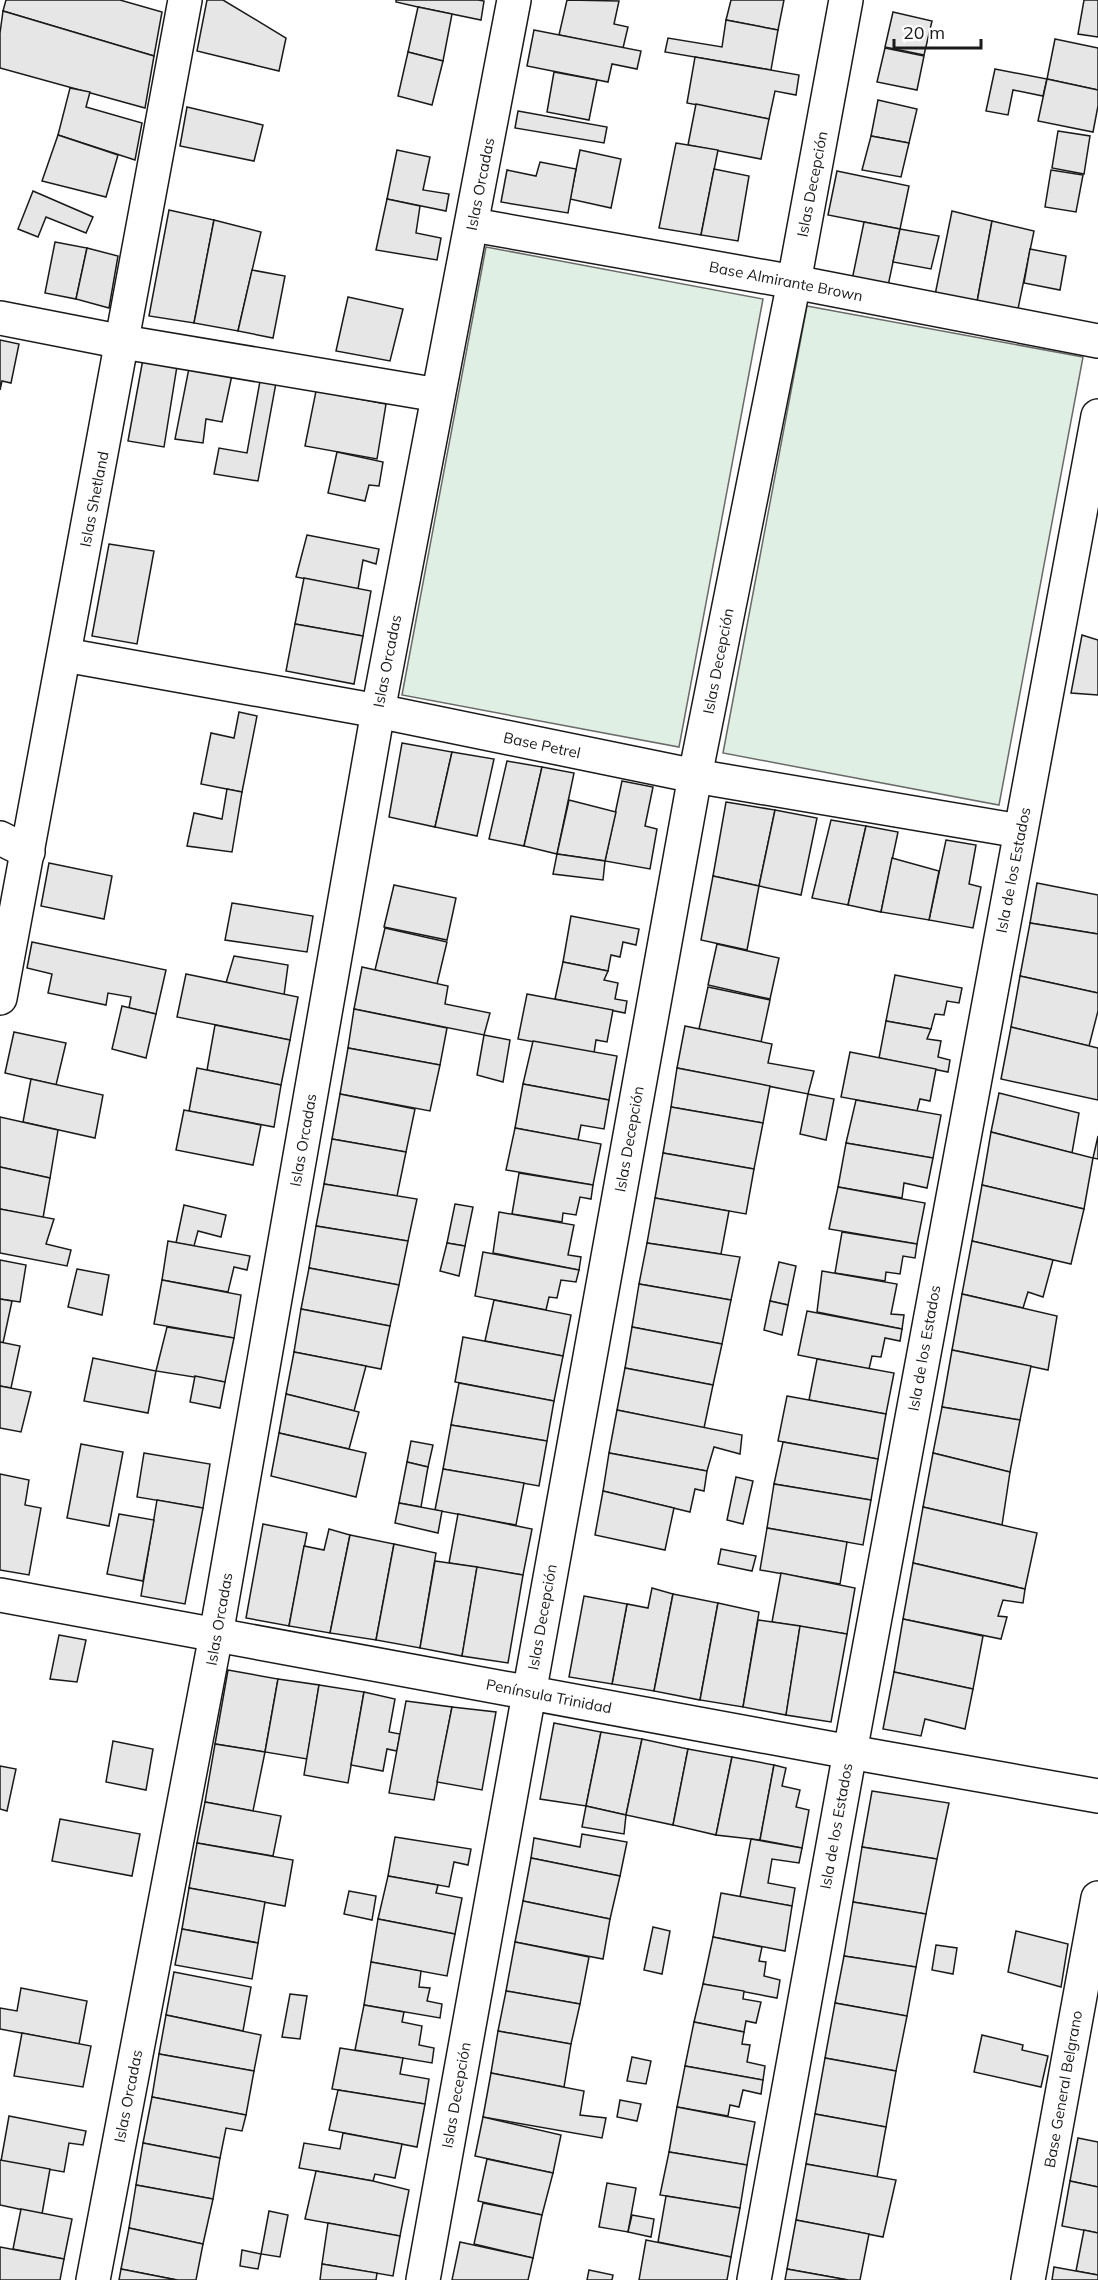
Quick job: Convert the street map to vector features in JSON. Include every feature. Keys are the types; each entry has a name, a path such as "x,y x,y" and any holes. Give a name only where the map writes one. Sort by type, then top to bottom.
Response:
{"street":[{"name":"Islas Shetland","path":"0,998 14,845 65,655 185,0"},
{"name":"Islas Orcadas","path":"93,2280 216,1635 378,711 473,225 514,0"},
{"name":"Islas Decepción","path":"423,2280 695,776 794,282 846,0"},
{"name":"Base Almirante Brown","path":"473,225 794,282 1098,341"},
{"path":"0,318 123,342 438,395"},
{"name":"Isla de los Estados","path":"754,2280 1098,416"},
{"name":"Base Petrel","path":"65,655 378,711 695,776 1020,831"},
{"name":"Península Trinidad","path":"0,1595 1098,1796"},
{"name":"Base General Belgrano","path":"1028,2280 1098,1898"}],"green space":[{"path":"486,247 763,299 679,747 402,695"},
{"path":"807,306 1083,357 999,805 723,753"}],"building":[{"path":"6,0 120,0 162,12 154,56 3,11"},
{"path":"207,0 223,0 286,38 279,71 197,51"},
{"path":"396,0 484,1 481,20 396,2"},
{"path":"567,0 619,1 614,24 628,27 623,48 559,35"},
{"path":"731,0 784,0 778,30 726,20"},
{"path":"1084,0 1098,0 1098,37 1078,34"},
{"path":"418,7 452,14 443,61 408,52"},
{"path":"3,11 154,56 145,108 0,68 0,33"},
{"path":"893,12 932,21 924,55 885,47"},
{"path":"726,20 778,30 771,70 665,52 668,38 722,47"},
{"path":"534,30 641,51 637,69 612,64 608,82 527,66"},
{"path":"1055,39 1098,48 1098,90 1047,79"},
{"path":"885,48 924,56 917,90 877,82"},
{"path":"408,52 443,61 432,105 398,96"},
{"path":"695,57 799,75 796,95 775,91 769,119 687,103"},
{"path":"995,69 1047,79 1043,96 1013,90 1008,115 986,111"},
{"path":"554,72 597,80 589,120 547,112"},
{"path":"1047,79 1098,90 1098,106 1093,132 1038,121"},
{"path":"70,88 90,92 86,107 142,123 135,160 58,135"},
{"path":"878,100 917,109 909,143 871,136"},
{"path":"696,104 769,119 761,159 688,145"},
{"path":"187,107 263,125 254,161 180,146"},
{"path":"518,111 607,127 604,143 515,128"},
{"path":"1058,131 1090,136 1084,174 1052,168"},
{"path":"58,135 118,155 106,197 42,181"},
{"path":"871,136 909,143 901,177 862,170"},
{"path":"676,143 718,150 701,235 659,228"},
{"path":"397,150 430,157 423,190 449,194 446,211 387,199"},
{"path":"580,150 621,159 611,208 570,199"},
{"path":"540,162 576,169 568,213 501,202 507,170 536,176"},
{"path":"714,169 749,176 738,241 701,235"},
{"path":"1051,170 1083,175 1076,212 1045,207"},
{"path":"837,171 909,186 900,229 828,215"},
{"path":"33,191 93,217 86,233 46,217 38,237 18,229"},
{"path":"387,199 420,206 416,233 441,238 437,260 376,250"},
{"path":"169,210 214,220 194,323 149,316"},
{"path":"952,211 992,221 977,302 935,295"},
{"path":"214,220 261,232 238,331 194,323"},
{"path":"992,221 1034,231 1018,309 977,302"},
{"path":"864,222 900,229 888,286 852,280"},
{"path":"900,229 939,236 931,269 893,262"},
{"path":"55,242 87,248 76,299 45,293"},
{"path":"87,248 118,256 109,308 76,299"},
{"path":"1030,249 1066,256 1060,290 1024,283"},
{"path":"252,270 285,276 273,338 238,331"},
{"path":"348,297 403,309 390,361 336,351"},
{"path":"0,340 19,344 11,383 2,381 0,390"},
{"path":"143,359 177,366 164,447 128,441"},
{"path":"189,368 232,375 222,422 206,419 203,443 175,439"},
{"path":"260,381 276,383 258,481 214,474 219,448 247,453"},
{"path":"316,391 386,404 377,459 305,446"},
{"path":"337,452 383,462 379,486 369,485 365,501 328,493"},
{"path":"307,535 379,549 376,564 363,560 358,589 296,577"},
{"path":"109,544 154,551 137,644 92,636"},
{"path":"304,578 371,591 363,636 295,624"},
{"path":"295,624 363,636 354,684 286,671"},
{"path":"1082,635 1098,640 1098,695 1071,693"},
{"path":"239,712 257,716 242,792 201,784 211,733 234,738"},
{"path":"402,743 452,752 435,827 389,817"},
{"path":"452,752 494,759 477,836 435,827"},
{"path":"507,761 542,767 524,846 489,839"},
{"path":"542,767 574,773 557,854 524,846"},
{"path":"622,781 653,787 645,826 657,829 650,869 605,861"},
{"path":"227,789 242,792 232,852 187,846 194,813 222,819"},
{"path":"569,800 616,812 605,861 557,854"},
{"path":"726,802 775,810 759,886 713,876"},
{"path":"775,810 817,818 801,895 759,886"},
{"path":"831,820 866,826 848,905 812,898"},
{"path":"866,826 898,832 881,912 848,905"},
{"path":"946,840 976,845 969,884 981,887 973,928 929,920"},
{"path":"557,854 605,861 603,880 553,874"},
{"path":"892,858 939,871 929,920 881,912"},
{"path":"49,863 112,876 104,919 41,906"},
{"path":"713,876 759,886 747,950 701,940"},
{"path":"1037,883 1098,895 1098,934 1030,923"},
{"path":"394,885 456,898 447,940 384,927"},
{"path":"232,903 313,916 307,952 225,940"},
{"path":"571,916 639,929 636,945 623,942 620,957 611,955 608,971 563,962"},
{"path":"1030,923 1098,934 1098,993 1020,976"},
{"path":"385,928 447,942 437,984 375,970"},
{"path":"32,942 166,970 156,1014 129,1008 131,997 108,993 106,1005 48,993 52,974 27,968"},
{"path":"717,944 779,958 770,999 708,985"},
{"path":"234,956 288,965 284,995 226,983"},
{"path":"563,962 608,971 604,980 618,983 615,999 627,1001 625,1013 555,999"},
{"path":"362,967 448,986 445,1004 490,1013 484,1035 354,1009"},
{"path":"186,974 298,997 290,1040 177,1017"},
{"path":"895,975 962,988 959,1003 947,1001 944,1015 935,1014 931,1029 886,1021"},
{"path":"1020,976 1098,993 1098,1011 1089,1046 1011,1027"},
{"path":"708,987 770,1000 761,1042 699,1029"},
{"path":"527,994 613,1010 607,1042 596,1040 594,1053 518,1039"},
{"path":"122,1006 156,1014 146,1058 112,1049"},
{"path":"354,1009 447,1028 440,1065 348,1048"},
{"path":"886,1021 931,1029 927,1039 941,1041 938,1057 950,1060 948,1072 879,1058"},
{"path":"215,1025 290,1040 281,1085 207,1070"},
{"path":"685,1026 772,1044 768,1063 814,1071 808,1094 677,1068"},
{"path":"1011,1027 1098,1048 1098,1100 1001,1079"},
{"path":"14,1032 66,1043 56,1085 5,1073"},
{"path":"484,1035 510,1040 503,1082 477,1075"},
{"path":"533,1041 617,1056 609,1100 523,1084"},
{"path":"348,1048 440,1065 430,1111 340,1094"},
{"path":"850,1052 936,1069 930,1101 920,1099 917,1111 841,1097"},
{"path":"197,1068 281,1085 274,1127 189,1111"},
{"path":"677,1068 770,1086 763,1123 671,1107"},
{"path":"31,1079 103,1095 95,1138 23,1122"},
{"path":"523,1084 609,1100 604,1129 581,1125 578,1140 515,1128"},
{"path":"999,1093 1079,1113 1072,1153 991,1132"},
{"path":"340,1094 415,1109 406,1152 332,1139"},
{"path":"808,1094 834,1099 826,1140 800,1134"},
{"path":"856,1100 941,1115 933,1158 846,1143"},
{"path":"671,1107 763,1123 754,1169 663,1153"},
{"path":"184,1110 261,1125 253,1165 176,1150"},
{"path":"0,1117 58,1130 50,1178 0,1167"},
{"path":"515,1128 601,1144 593,1185 506,1170"},
{"path":"991,1132 1093,1158 1084,1209 982,1185"},
{"path":"1098,1136 1098,1159 1093,1158"},
{"path":"332,1139 406,1152 397,1196 324,1184"},
{"path":"846,1143 933,1158 927,1188 904,1183 902,1198 838,1187"},
{"path":"663,1153 754,1169 746,1214 655,1198"},
{"path":"0,1167 50,1178 43,1218 0,1209"},
{"path":"519,1173 593,1185 591,1199 580,1197 576,1215 563,1213 562,1222 512,1214"},
{"path":"324,1184 417,1199 408,1241 316,1226"},
{"path":"982,1185 1084,1209 1071,1264 972,1241"},
{"path":"838,1187 925,1203 917,1244 829,1229"},
{"path":"655,1198 729,1211 721,1254 647,1243"},
{"path":"455,1204 473,1207 465,1246 447,1243"},
{"path":"184,1205 226,1215 221,1237 198,1231 194,1246 176,1243"},
{"path":"0,1209 54,1219 46,1244 71,1250 67,1266 0,1253"},
{"path":"499,1212 574,1225 568,1255 581,1257 579,1270 493,1253"},
{"path":"316,1226 408,1241 399,1285 309,1268"},
{"path":"842,1232 917,1244 915,1258 903,1256 900,1274 886,1272 885,1281 835,1273"},
{"path":"168,1241 250,1256 247,1270 234,1267 228,1292 162,1280"},
{"path":"972,1241 1053,1260 1043,1297 1028,1292 1023,1308 962,1294"},
{"path":"447,1243 465,1246 459,1276 440,1271"},
{"path":"647,1243 740,1257 731,1300 639,1284"},
{"path":"483,1252 579,1270 576,1282 561,1280 557,1298 549,1297 546,1310 475,1296"},
{"path":"0,1260 26,1265 20,1302 0,1299"},
{"path":"779,1262 796,1266 788,1305 770,1301"},
{"path":"309,1268 399,1285 390,1326 301,1309"},
{"path":"77,1269 109,1275 102,1315 68,1307"},
{"path":"822,1271 897,1284 891,1314 904,1315 902,1329 817,1312"},
{"path":"162,1280 241,1295 234,1338 154,1324"},
{"path":"639,1284 731,1300 722,1344 632,1327"},
{"path":"962,1294 1057,1316 1048,1370 952,1350"},
{"path":"0,1299 12,1301 3,1343 0,1342"},
{"path":"494,1300 571,1315 563,1356 485,1341"},
{"path":"770,1301 788,1305 782,1335 764,1330"},
{"path":"301,1309 390,1326 381,1369 294,1352"},
{"path":"807,1311 902,1329 900,1341 885,1338 881,1357 872,1356 869,1369 798,1355"},
{"path":"167,1327 234,1338 225,1382 156,1371"},
{"path":"632,1327 722,1344 713,1385 625,1368"},
{"path":"463,1337 563,1356 554,1401 455,1382"},
{"path":"0,1342 20,1346 11,1388 0,1386"},
{"path":"952,1350 1031,1366 1020,1420 942,1407"},
{"path":"294,1352 366,1366 354,1411 286,1394"},
{"path":"93,1358 156,1371 148,1413 84,1401"},
{"path":"817,1359 894,1373 886,1414 809,1400"},
{"path":"625,1368 713,1385 704,1428 617,1410"},
{"path":"195,1376 225,1382 220,1408 190,1402"},
{"path":"459,1383 554,1401 547,1441 451,1425"},
{"path":"0,1386 31,1392 21,1432 0,1428"},
{"path":"286,1394 359,1412 349,1449 279,1433"},
{"path":"787,1396 886,1414 878,1459 778,1441"},
{"path":"942,1407 1020,1420 1010,1472 933,1453"},
{"path":"617,1410 742,1435 740,1454 714,1447 707,1471 609,1453"},
{"path":"451,1425 547,1441 539,1486 443,1469"},
{"path":"279,1433 366,1453 356,1497 271,1476"},
{"path":"411,1441 433,1445 428,1467 407,1462"},
{"path":"783,1442 878,1459 871,1500 774,1484"},
{"path":"81,1444 123,1452 109,1526 67,1518"},
{"path":"144,1453 210,1464 203,1508 137,1497"},
{"path":"609,1453 707,1471 704,1491 695,1489 690,1512 603,1491"},
{"path":"933,1453 1010,1472 1002,1525 923,1507"},
{"path":"407,1462 428,1467 421,1507 399,1503"},
{"path":"443,1469 524,1483 516,1525 435,1510"},
{"path":"0,1474 29,1480 25,1505 41,1508 29,1575 0,1570"},
{"path":"736,1477 753,1481 743,1524 727,1520"},
{"path":"774,1484 871,1500 863,1545 767,1528"},
{"path":"603,1491 674,1508 665,1550 595,1535"},
{"path":"157,1500 203,1508 185,1604 141,1596"},
{"path":"399,1503 442,1511 438,1533 395,1523"},
{"path":"923,1507 1037,1533 1025,1589 913,1563"},
{"path":"119,1514 154,1520 143,1581 107,1574"},
{"path":"458,1514 532,1529 523,1575 449,1563"},
{"path":"263,1524 307,1533 289,1626 246,1618"},
{"path":"767,1528 847,1542 840,1584 760,1570"},
{"path":"329,1529 350,1535 330,1633 289,1626 304,1546 324,1550"},
{"path":"350,1535 394,1544 376,1640 330,1633"},
{"path":"394,1544 436,1553 420,1648 376,1640"},
{"path":"721,1549 756,1556 752,1571 718,1564"},
{"path":"435,1561 477,1567 462,1656 420,1648"},
{"path":"913,1563 1025,1589 1023,1603 1003,1600 998,1616 1007,1617 1001,1639 903,1619"},
{"path":"477,1567 523,1575 508,1663 462,1656"},
{"path":"781,1573 855,1588 847,1634 772,1622"},
{"path":"652,1588 673,1594 654,1691 612,1684 627,1604 648,1608"},
{"path":"673,1594 718,1603 700,1700 654,1691"},
{"path":"584,1596 627,1604 612,1684 569,1677"},
{"path":"718,1603 759,1612 743,1707 700,1700"},
{"path":"903,1619 983,1636 973,1689 894,1672"},
{"path":"758,1620 800,1626 786,1715 743,1707"},
{"path":"800,1626 847,1634 831,1722 786,1715"},
{"path":"59,1635 86,1640 77,1682 50,1679"},
{"path":"228,1670 278,1679 265,1752 215,1744"},
{"path":"894,1672 973,1689 965,1729 925,1719 921,1736 883,1729"},
{"path":"278,1679 319,1685 307,1759 265,1752"},
{"path":"319,1685 364,1692 348,1783 304,1775"},
{"path":"364,1692 395,1699 389,1732 400,1734 397,1751 387,1749 383,1771 351,1765"},
{"path":"406,1701 452,1707 434,1800 389,1793"},
{"path":"452,1707 496,1712 482,1790 437,1782"},
{"path":"554,1723 601,1732 586,1806 540,1799"},
{"path":"601,1732 642,1739 626,1815 586,1806"},
{"path":"642,1739 688,1749 673,1825 626,1815"},
{"path":"113,1741 153,1749 146,1790 106,1782"},
{"path":"215,1744 265,1752 253,1811 205,1802"},
{"path":"688,1749 732,1757 716,1835 673,1825"},
{"path":"732,1757 774,1765 760,1840 716,1835"},
{"path":"774,1765 786,1768 782,1786 800,1790 796,1807 809,1810 802,1848 760,1840"},
{"path":"0,1766 16,1769 7,1811 0,1809"},
{"path":"872,1791 949,1803 937,1859 862,1847"},
{"path":"205,1802 281,1816 273,1856 197,1843"},
{"path":"586,1806 626,1815 624,1834 582,1827"},
{"path":"60,1819 140,1834 132,1876 52,1861"},
{"path":"582,1834 627,1842 620,1876 531,1858 534,1838 580,1847"},
{"path":"395,1837 471,1849 468,1865 454,1862 449,1887 388,1876"},
{"path":"751,1839 802,1848 799,1863 772,1859 768,1883 795,1888 792,1906 740,1897"},
{"path":"197,1843 293,1860 285,1906 189,1888"},
{"path":"862,1847 937,1859 926,1914 853,1902"},
{"path":"531,1858 620,1876 610,1919 523,1901"},
{"path":"388,1876 438,1885 436,1893 462,1898 455,1934 378,1919"},
{"path":"189,1888 265,1902 258,1943 182,1929"},
{"path":"349,1891 376,1896 372,1920 344,1914"},
{"path":"721,1893 792,1906 785,1951 713,1937"},
{"path":"523,1901 610,1919 603,1959 515,1942"},
{"path":"853,1902 926,1914 916,1967 844,1956"},
{"path":"378,1919 455,1934 447,1976 371,1962"},
{"path":"653,1927 670,1931 662,1974 644,1970"},
{"path":"182,1929 258,1943 252,1979 175,1965"},
{"path":"1016,1931 1068,1944 1061,1987 1008,1972"},
{"path":"713,1937 762,1947 759,1961 766,1962 764,1976 780,1980 777,1998 703,1984"},
{"path":"515,1942 589,1957 580,2004 506,1991"},
{"path":"936,1945 957,1948 953,1974 932,1970"},
{"path":"844,1956 916,1967 907,2016 835,2003"},
{"path":"371,1962 421,1971 419,1987 430,1988 427,2001 442,2004 440,2018 364,2005"},
{"path":"174,1972 251,1987 243,2031 166,2015"},
{"path":"703,1984 744,1991 743,1999 761,2002 756,2023 746,2021 744,2032 694,2022"},
{"path":"21,1988 87,2001 79,2044 0,2029 0,2008 17,2011"},
{"path":"506,1991 580,2004 571,2044 498,2031"},
{"path":"290,1994 307,1996 300,2039 282,2037"},
{"path":"835,2003 907,2016 896,2071 825,2058"},
{"path":"364,2005 404,2012 402,2022 422,2026 419,2045 434,2048 432,2063 355,2050"},
{"path":"166,2015 261,2035 254,2071 159,2054"},
{"path":"694,2022 744,2032 742,2044 750,2045 747,2062 765,2066 763,2080 685,2066"},
{"path":"498,2031 571,2044 564,2087 491,2073"},
{"path":"22,2033 91,2046 83,2087 14,2076"},
{"path":"982,2035 1023,2045 1022,2050 1048,2056 1041,2087 974,2072"},
{"path":"340,2048 403,2058 400,2074 429,2079 425,2104 332,2089"},
{"path":"159,2054 254,2071 246,2115 152,2097"},
{"path":"632,2057 651,2061 646,2084 627,2081"},
{"path":"825,2058 896,2071 886,2127 815,2114"},
{"path":"685,2066 763,2080 761,2094 743,2090 739,2107 730,2105 728,2116 677,2107"},
{"path":"491,2073 584,2091 580,2115 606,2118 602,2138 483,2117"},
{"path":"338,2090 425,2104 417,2147 329,2130"},
{"path":"152,2097 246,2115 242,2131 226,2128 220,2158 143,2143"},
{"path":"620,2100 641,2104 637,2121 617,2117"},
{"path":"677,2107 755,2122 747,2165 669,2152"},
{"path":"815,2114 886,2127 877,2177 806,2164"},
{"path":"9,2116 86,2131 83,2145 69,2143 64,2172 1,2161"},
{"path":"483,2117 561,2135 553,2173 475,2156"},
{"path":"343,2133 402,2144 395,2178 375,2174 373,2181 299,2168 304,2143 340,2149"},
{"path":"1078,2138 1098,2142 1098,2187 1070,2181"},
{"path":"143,2143 220,2158 213,2199 136,2185"},
{"path":"669,2152 747,2165 740,2208 660,2195"},
{"path":"487,2159 553,2173 542,2215 478,2201"},
{"path":"0,2160 50,2169 42,2214 0,2205"},
{"path":"806,2164 896,2180 883,2237 796,2220"},
{"path":"316,2171 409,2190 400,2236 305,2219"},
{"path":"1070,2181 1098,2187 1098,2233 1062,2226"},
{"path":"607,2183 636,2188 628,2232 599,2227"},
{"path":"136,2185 213,2199 203,2244 129,2228"},
{"path":"666,2196 740,2208 731,2257 658,2242"},
{"path":"483,2203 542,2215 533,2258 474,2244"},
{"path":"21,2209 72,2219 64,2259 13,2249"},
{"path":"269,2211 288,2215 280,2257 261,2254"},
{"path":"632,2215 654,2219 651,2237 628,2232"},
{"path":"796,2220 869,2234 860,2280 787,2269"},
{"path":"328,2223 400,2236 393,2276 322,2264"},
{"path":"129,2228 203,2244 196,2280 177,2280 121,2269"},
{"path":"1084,2230 1098,2233 1098,2275 1076,2271"},
{"path":"646,2240 731,2257 727,2280 639,2280"},
{"path":"460,2242 533,2258 528,2280 452,2280"},
{"path":"0,2247 64,2259 60,2280 0,2280"},
{"path":"242,2250 261,2254 258,2269 240,2266"},
{"path":"322,2264 377,2273 376,2280 320,2280"},
{"path":"1054,2267 1098,2275 1098,2280 1052,2280"},
{"path":"121,2269 177,2280 119,2280"},
{"path":"787,2269 848,2280 785,2280"},
{"path":"589,2270 613,2275 612,2280 587,2280"}]}
